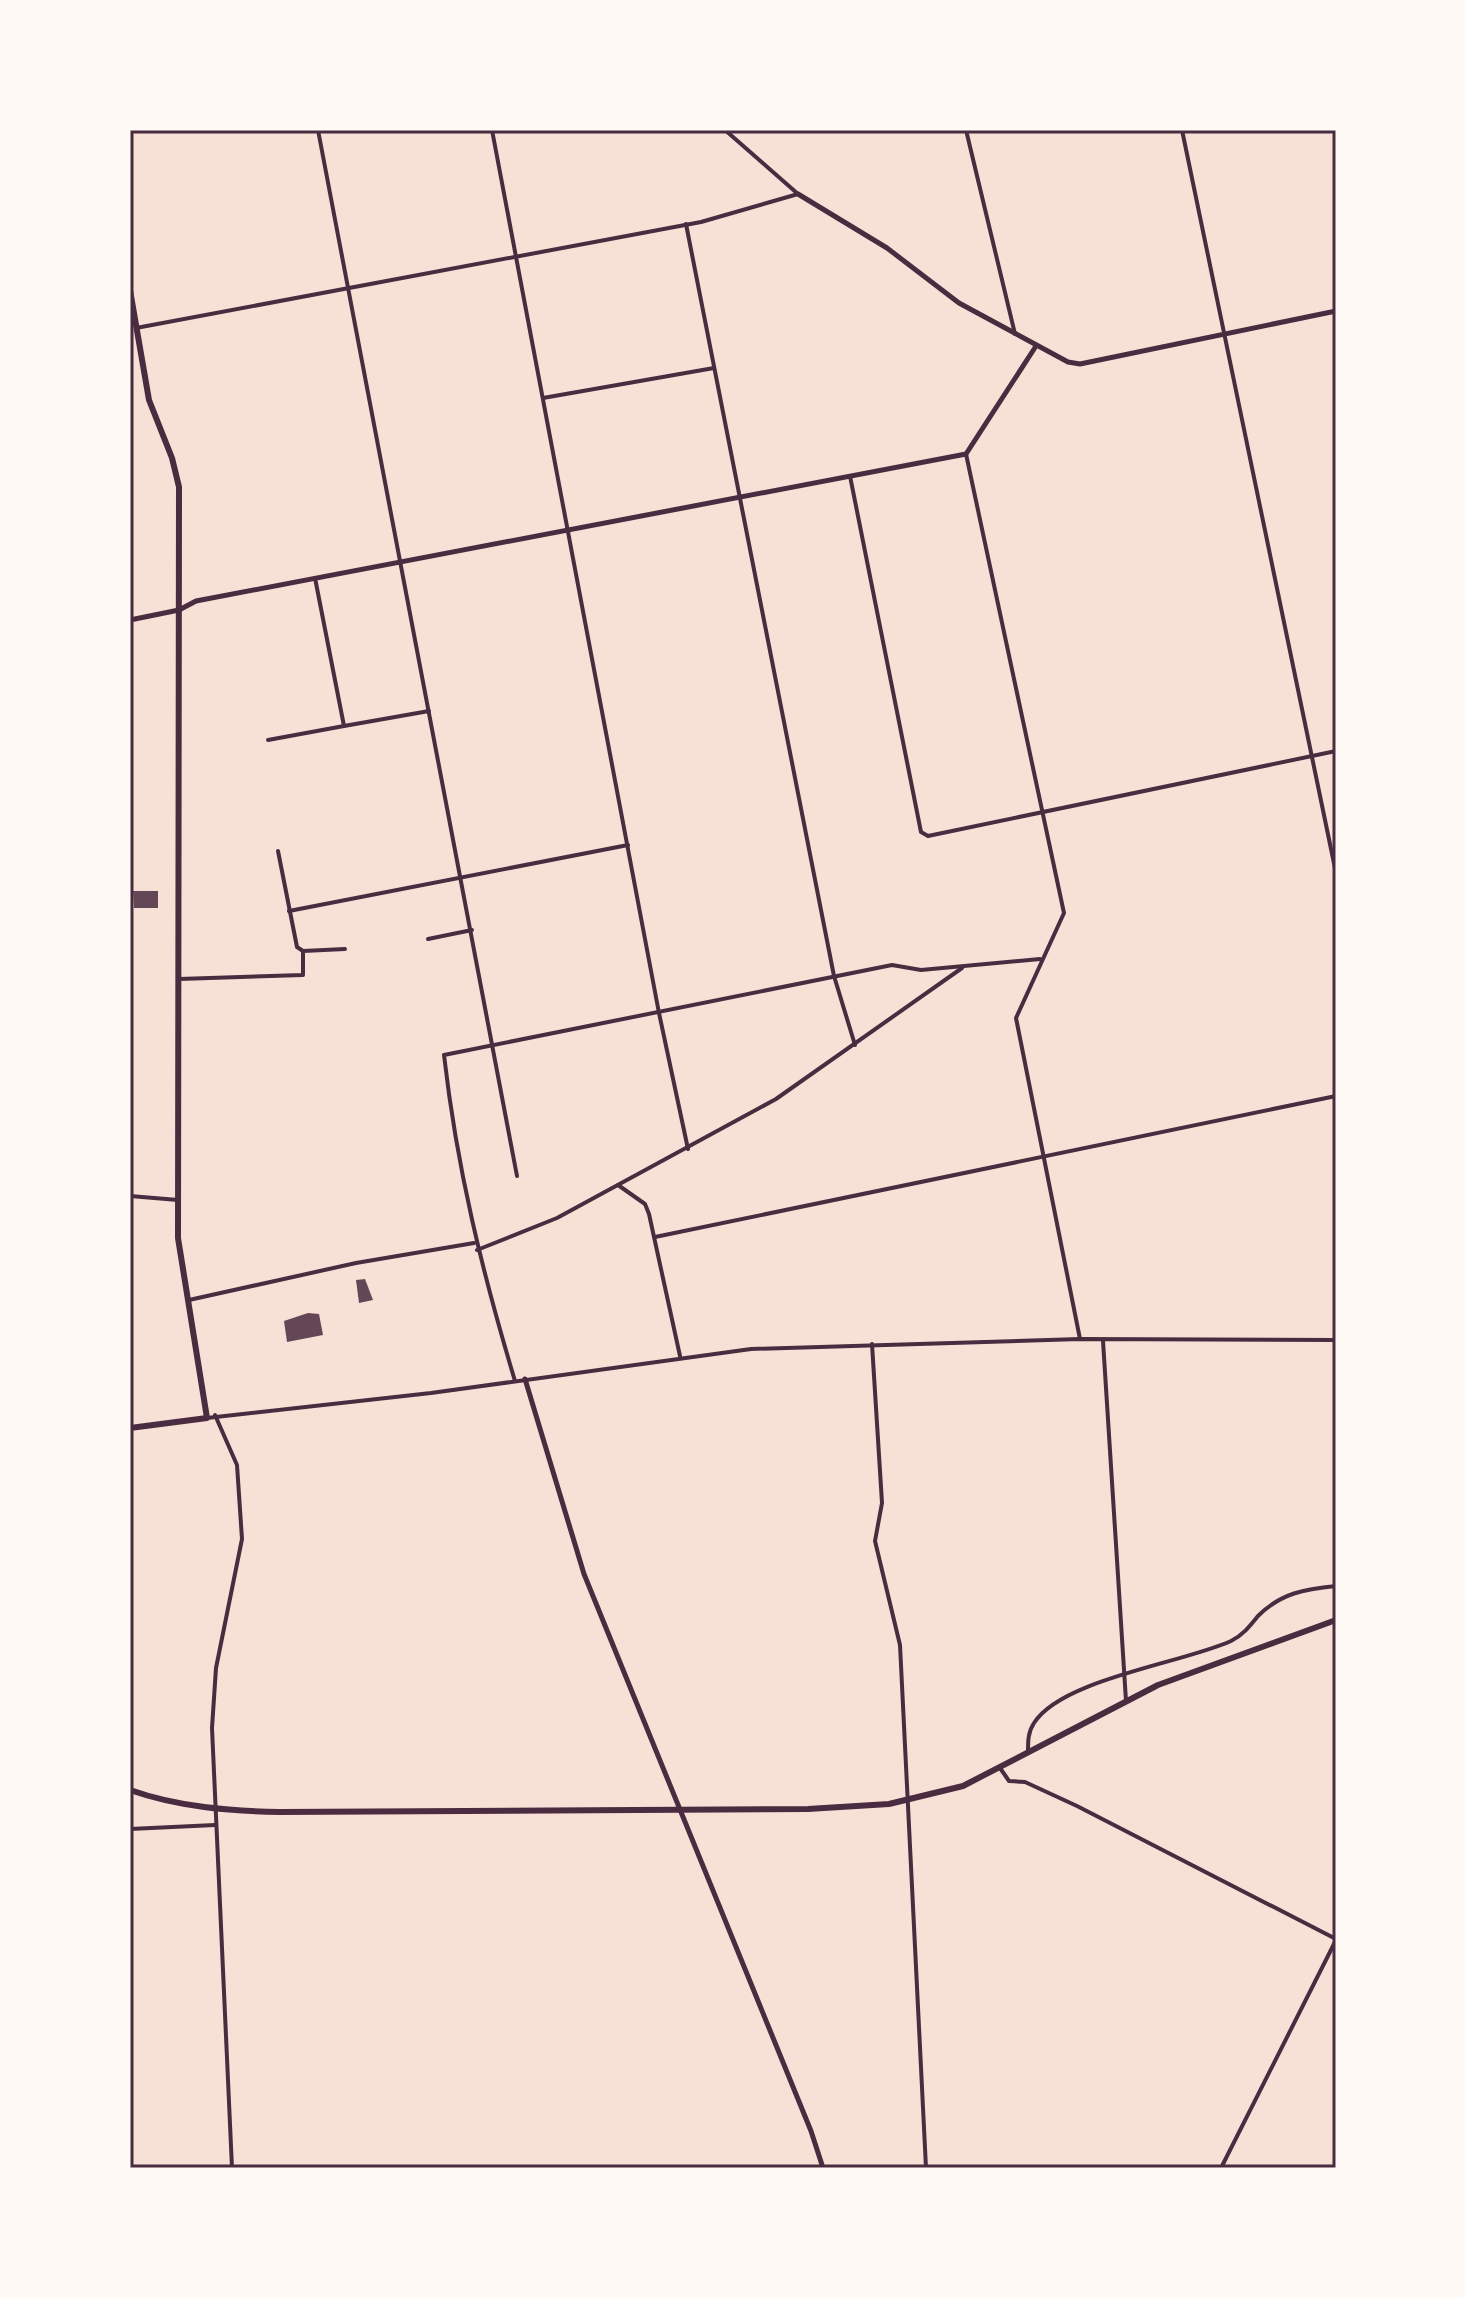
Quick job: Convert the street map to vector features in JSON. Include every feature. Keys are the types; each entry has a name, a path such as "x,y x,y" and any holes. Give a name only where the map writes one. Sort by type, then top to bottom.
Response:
{"main road":[{"path":"130,290 149,400 172,458 179,487 178,1200 186,1301 211,1416 130,1428"},
{"path":"130,1790 165,1800 215,1808 280,1812 854,1808 906,1801 963,1786 1126,1701 1231,1656 1336,1620"}],"street":[{"path":"318,130 517,1176"},
{"path":"492,130 659,1013 688,1149"},
{"path":"725,130 798,194 887,248 947,295 1056,358 1080,364 1336,311"},
{"path":"966,130 1015,334"},
{"path":"1182,130 1336,873"},
{"path":"136,328 686,224 798,194"},
{"path":"686,224 834,976 855,1045"},
{"path":"1036,346 966,454 1064,913 1040,959 1016,1018 1080,1339"},
{"path":"543,398 715,368"},
{"path":"130,620 179,610 196,601 966,454"},
{"path":"850,476 921,832 928,836 1336,751"},
{"path":"315,578 344,726"},
{"path":"268,740 429,711"},
{"path":"289,911 629,845"},
{"path":"278,851 297,947 303,951 345,949"},
{"path":"428,939 472,930"},
{"path":"177,979 303,975 303,951"},
{"path":"515,1381 475,1243 453,1142 444,1055 892,965 921,970 1040,959"},
{"path":"477,1250 557,1218 776,1099 963,966"},
{"path":"655,1237 1336,1096"},
{"path":"617,1185 645,1204 680,1356"},
{"path":"130,1196 178,1200"},
{"path":"186,1301 356,1263 475,1243"},
{"path":"232,2168 212,1728 216,1668 242,1539 237,1465 211,1416 515,1381 680,1356 872,1344 1080,1339 1336,1340"},
{"path":"1103,1341 1126,1701"},
{"path":"872,1344 882,1503 875,1541 900,1645 926,2168"},
{"path":"525,1379 584,1574 811,2131 823,2168"},
{"path":"1028,1752 1028,1737 1035,1721 1049,1709 1083,1690 1232,1641 1292,1591 1336,1586"},
{"path":"1000,1768 1009,1781 1025,1782 1077,1806 1336,1939 1221,2168"},
{"path":"130,1829 215,1825"}],"building":[{"path":"133,891 158,891 158,908 134,908"},
{"path":"365,1279 373,1300 359,1303 356,1280"},
{"path":"308,1313 319,1314 323,1335 287,1342 284,1321"}]}
